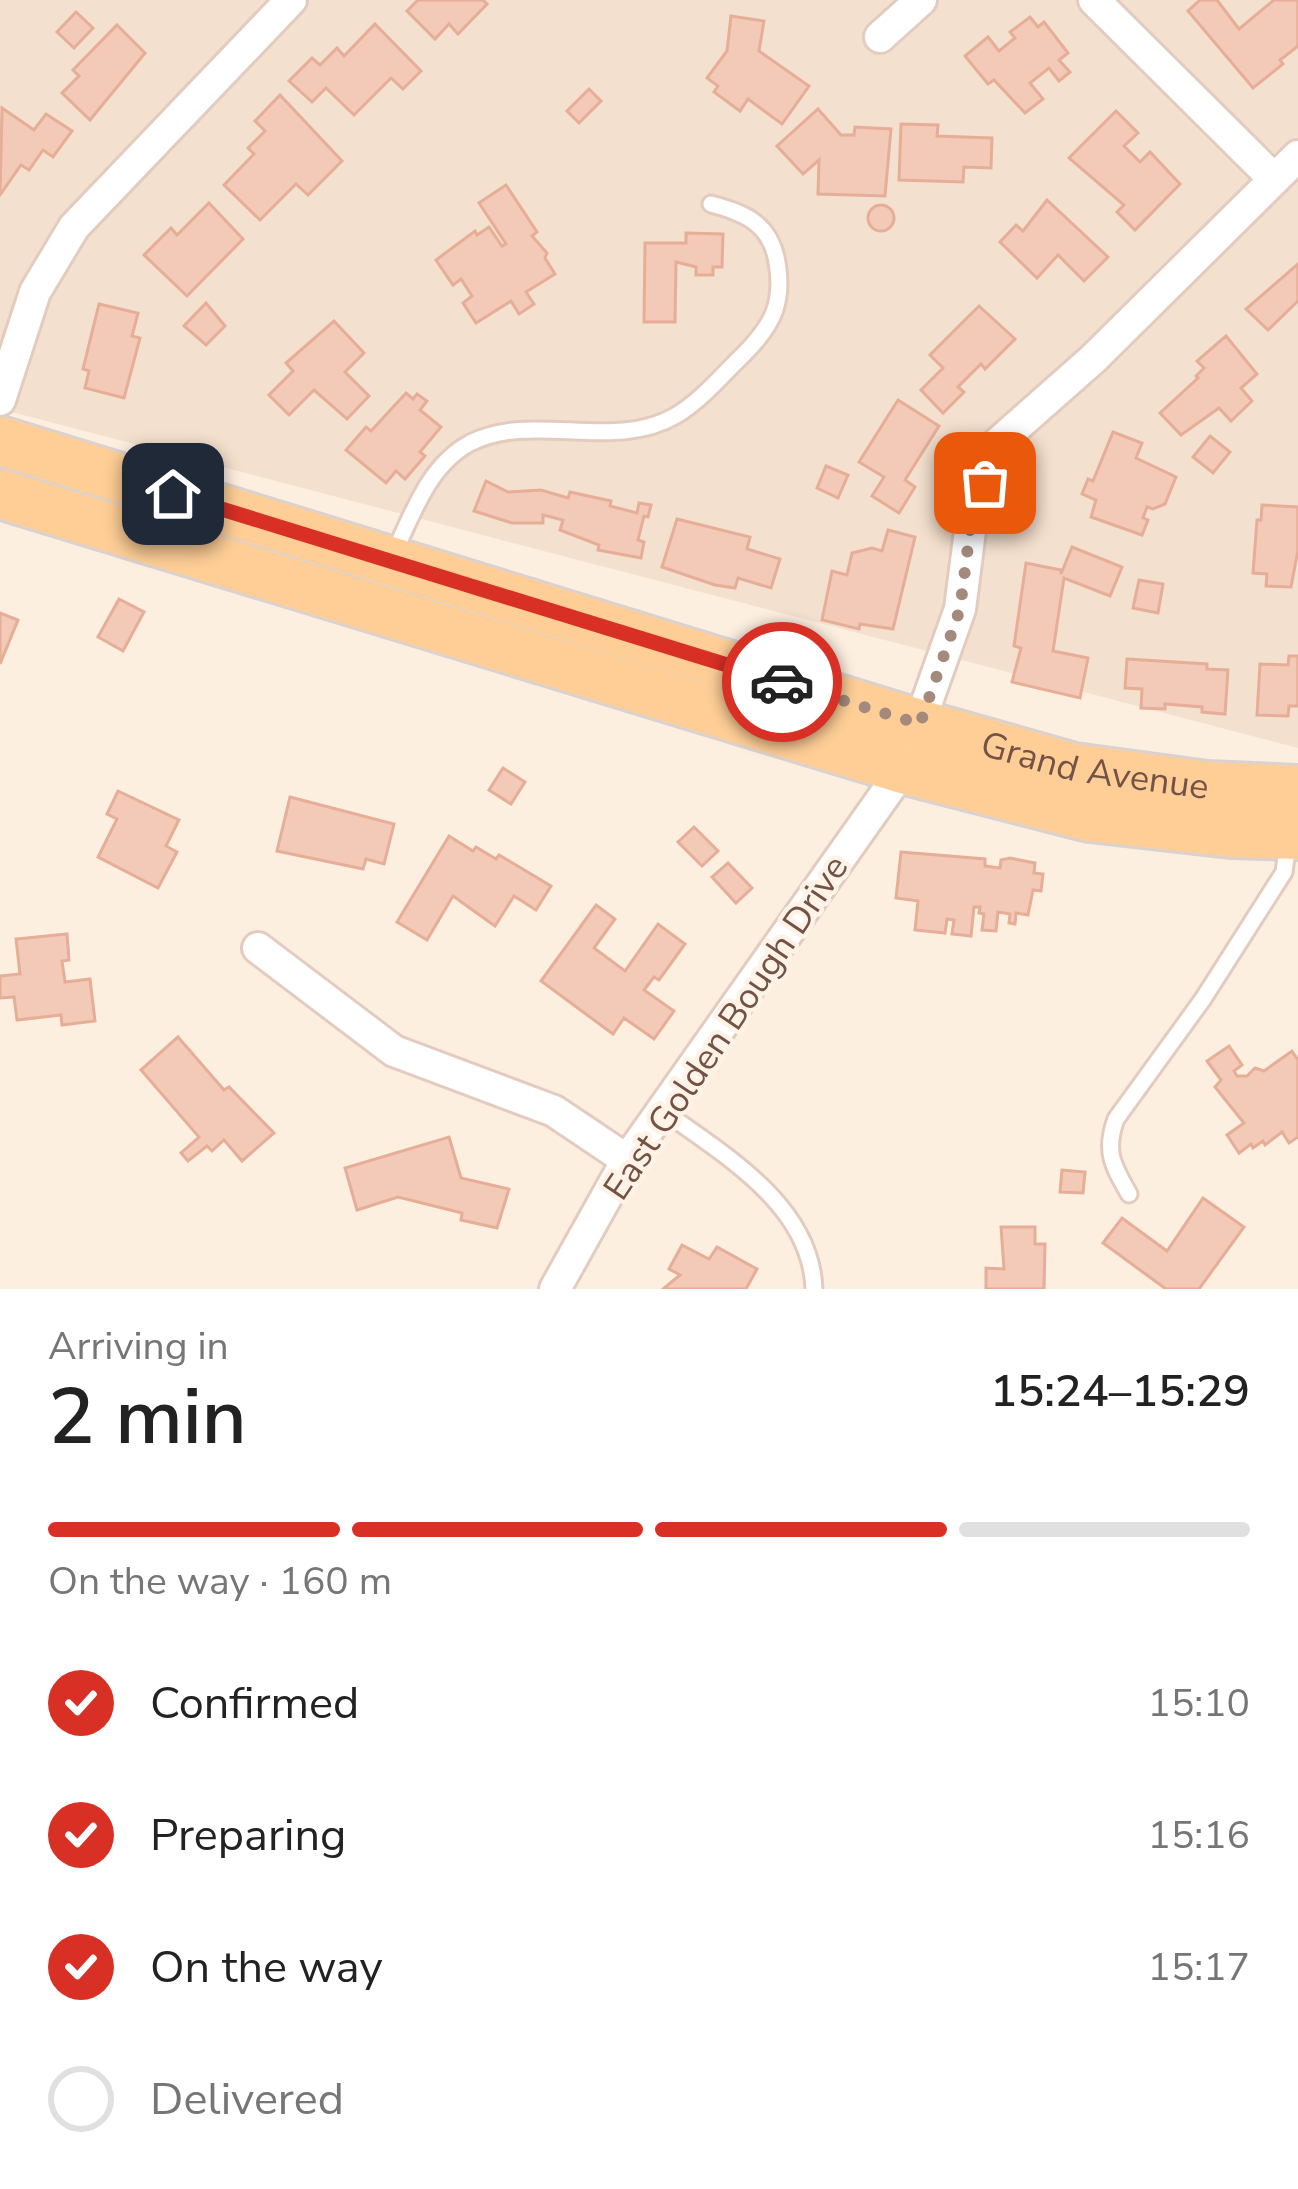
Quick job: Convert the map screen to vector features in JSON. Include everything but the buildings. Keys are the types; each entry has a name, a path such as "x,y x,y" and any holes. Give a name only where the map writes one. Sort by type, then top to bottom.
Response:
{"main road":[{"name":"Grand Avenue","path":"0,441 920,724 1074,768 1208,786 1295,820"},
{"name":"Grand Avenue","path":"0,494 904,770 1090,817 1231,833 1295,820"}],"street":[{"path":"0,400 35,292 74,227 291,0"},
{"path":"880,37 921,0"},
{"path":"1094,0 1272,178"},
{"name":"East Golden Bough Drive","path":"555,1289 628,1160 904,770 960,609 971,523 998,443 1093,358 1298,156"},
{"path":"258,949 394,1051 554,1111 628,1160"}],"lane":[{"path":"390,561 432,476 448,457 469,444 498,431 622,431 672,418 694,403 750,347 776,312 780,280 773,247 754,219 711,204"},
{"path":"1129,1194 1109,1160 1108,1138 1116,1119 1203,999 1284,872 1295,820"},
{"path":"662,1110 758,1180 793,1224 814,1273 814,1289"}],"shaded area":[{"path":"0,0 1298,0 1298,748 0,409"}],"way so far":[{"path":"782,682 920,724 960,609 971,523 985,483"}],"route":[{"path":"173,494 782,682"}]}
